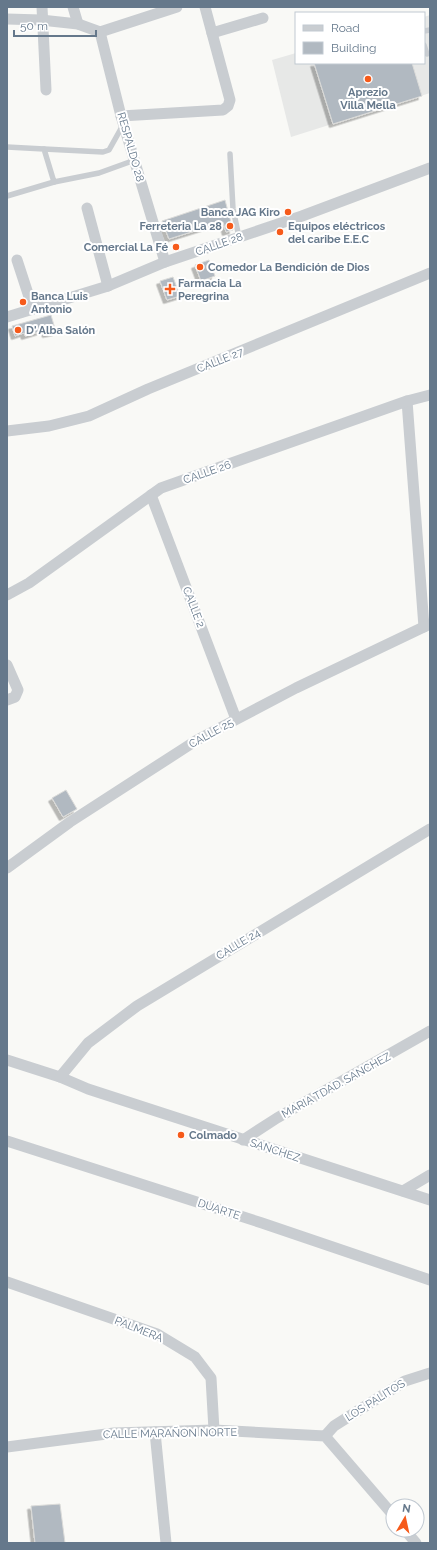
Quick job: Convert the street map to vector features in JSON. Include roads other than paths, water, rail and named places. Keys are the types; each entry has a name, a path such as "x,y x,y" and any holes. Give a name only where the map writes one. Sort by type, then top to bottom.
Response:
{"street":[{"path":"42,7 46,90"},
{"path":"73,7 78,24"},
{"path":"123,120 223,110 228,106 230,100 205,7"},
{"path":"7,19 42,20 78,24 100,32 171,8"},
{"path":"212,33 263,18"},
{"name":"RESPALDO 28","path":"100,32 134,160 165,262"},
{"name":"CALLE 28","path":"7,317 108,286 165,262 302,216 430,168"},
{"path":"87,208 108,286"},
{"path":"18,260 33,309"},
{"name":"CALLE 27","path":"7,431 49,426 89,416 148,389 430,273"},
{"name":"CALLE 26","path":"7,595 29,583 161,488 407,401 430,395"},
{"path":"407,401 427,626"},
{"name":"CALLE 2","path":"152,495 236,719"},
{"name":"CALLE 25","path":"7,868 70,822 197,740 296,688 427,626"},
{"path":"7,665 18,690 15,697 7,700"},
{"name":"CALLE 24","path":"60,1077 88,1043 137,1006 430,829"},
{"name":"MARIA TDAD. SANCHEZ","path":"244,1140 277,1118 430,1031"},
{"name":"SANCHEZ","path":"7,1060 60,1077 88,1089 430,1200"},
{"name":"DUARTE","path":"7,1140 254,1220 430,1280"},
{"path":"403,1191 430,1175"},
{"name":"PALMERA","path":"7,1282 157,1334 195,1357 211,1378 214,1430"},
{"name":"LOS PALITOS","path":"326,1436 334,1426 405,1381 430,1373"},
{"name":"CALLE MARAÑON NORTE","path":"7,1447 114,1432 214,1430 326,1436"},
{"path":"155,1432 166,1543"},
{"path":"326,1436 385,1506"}],"lane":[{"path":"425,48 427,54"},
{"path":"7,147 103,152 109,150 123,120"},
{"path":"44,149 54,182"},
{"path":"230,154 233,209 239,237"},
{"path":"7,196 54,182 99,173 134,160"}],"place":[{"name":"Aprezio Villa Mella","path":"368,79"},
{"name":"Banca JAG Kiro","path":"288,212"},
{"name":"Ferreteria La 28","path":"230,226"},
{"name":"Equipos eléctricos del caribe E.E.C","path":"280,232"},
{"name":"Comercial La Fé","path":"176,247"},
{"name":"Comedor La Bendición de Dios","path":"200,267"},
{"name":"Farmacia La Peregrina","path":"170,289"},
{"name":"Banca Luis Antonio","path":"23,302"},
{"name":"D' Alba Salón","path":"18,330"},
{"name":"Colmado","path":"181,1135"}]}
